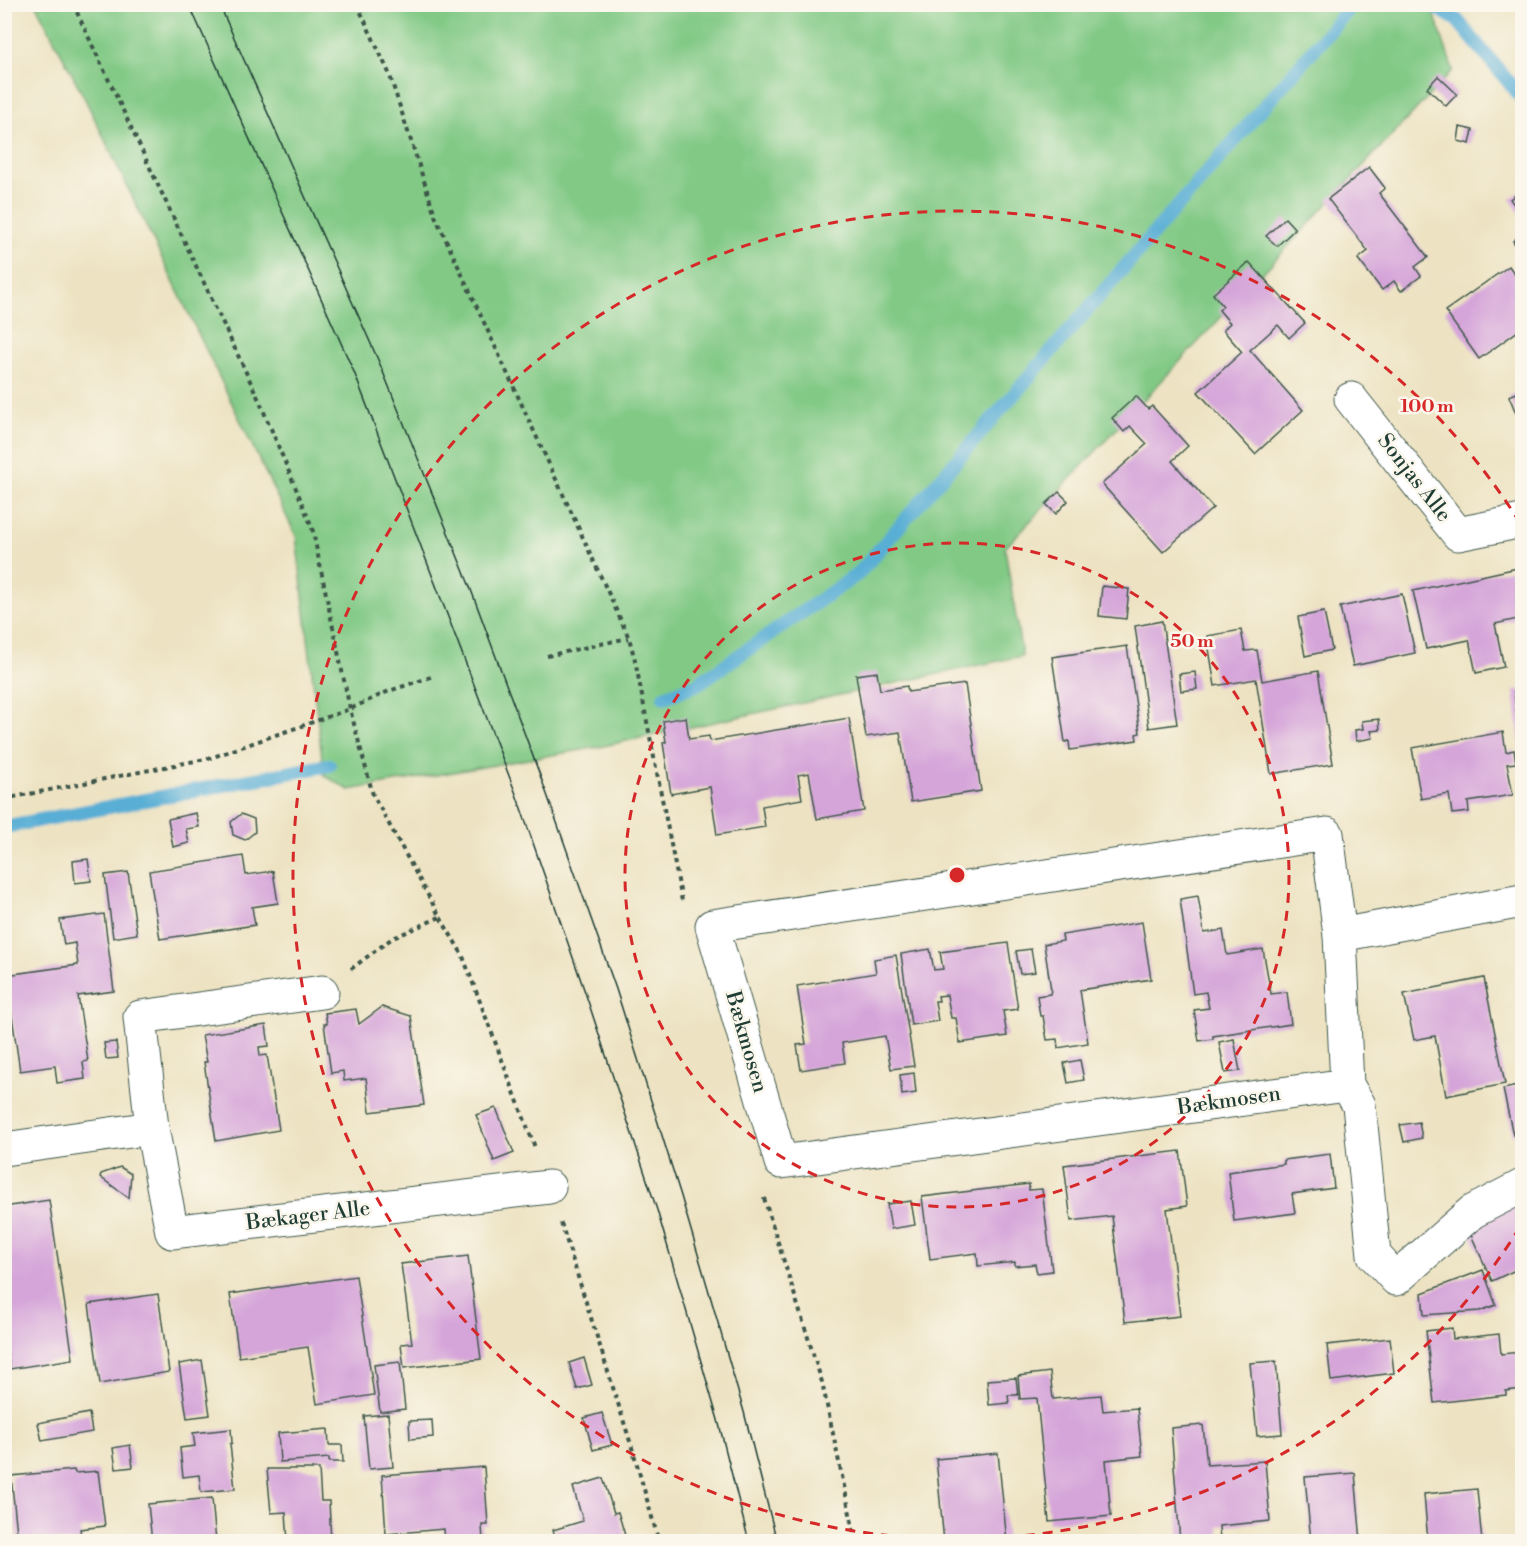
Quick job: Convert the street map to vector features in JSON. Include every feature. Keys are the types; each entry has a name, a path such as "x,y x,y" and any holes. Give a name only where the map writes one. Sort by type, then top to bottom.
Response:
{"street":[{"name":"Sonjas Alle","path":"1351,399 1458,534 1522,521"},
{"name":"Bækmosen","path":"1327,834 1340,935 1347,1085 781,1162 712,926 1327,834"},
{"path":"1340,935 1522,901"},
{"name":"Bækager Alle","path":"322,992 140,1017 152,1128 172,1232 549,1187"},
{"path":"1347,1085 1359,1105 1374,1256 1396,1279 1472,1212 1522,1186"},
{"path":"4,1149 152,1128"}],"path":[{"path":"73,4 259,400 312,527 350,709 373,795 462,954 549,1187 659,1542"},
{"path":"357,4 389,73 436,218 628,638 635,660 684,909"},
{"path":"547,656 628,638"},
{"path":"4,799 210,758 350,709 389,691 431,678"},
{"path":"322,992 391,939 440,917"},
{"path":"762,1191 822,1382 856,1542"}],"green space":[{"path":"1431,4 1453,70 1005,548 1022,656 599,747 349,790 324,775 296,536 85,99 36,5"}],"building":[{"path":"1438,76 1457,94 1446,106 1427,88"},
{"path":"1460,127 1473,130 1470,144 1458,141"},
{"path":"1369,167 1385,188 1379,193 1428,257 1415,267 1421,276 1401,291 1394,281 1382,290 1358,259 1368,251 1328,199"},
{"path":"1522,190 1522,216 1510,199"},
{"path":"1285,218 1295,229 1277,246 1266,236"},
{"path":"1522,234 1522,256 1513,241"},
{"path":"1249,262 1305,323 1289,338 1278,325 1250,350 1303,410 1255,454 1198,392 1242,352 1223,330 1230,323 1219,310 1223,306 1213,294"},
{"path":"1509,266 1522,285 1522,328 1479,359 1445,311"},
{"path":"1522,391 1522,428 1509,396"},
{"path":"1136,396 1148,409 1152,406 1188,446 1172,461 1213,508 1163,552 1102,484 1147,444 1130,426 1124,432 1112,418"},
{"path":"1059,492 1068,501 1056,514 1046,504"},
{"path":"1522,567 1522,618 1495,624 1504,667 1476,673 1469,640 1426,649 1413,591"},
{"path":"1102,586 1129,589 1126,619 1099,616"},
{"path":"1402,594 1415,653 1353,666 1340,607"},
{"path":"1324,612 1332,650 1305,656 1298,617"},
{"path":"1162,621 1177,724 1149,728 1135,626"},
{"path":"1241,630 1245,651 1257,650 1262,681 1318,671 1333,764 1271,774 1256,679 1215,686 1207,636"},
{"path":"1127,646 1140,733 1136,734 1137,740 1070,750 1069,741 1065,742 1052,657"},
{"path":"877,672 880,690 907,686 908,692 965,684 981,791 911,802 900,732 866,737 856,675"},
{"path":"1195,672 1197,689 1181,691 1179,674"},
{"path":"1522,690 1522,742 1520,743 1514,691"},
{"path":"686,717 689,739 709,736 710,741 849,718 864,811 817,819 809,773 798,775 802,799 762,806 765,827 717,835 710,787 671,794 663,743 666,742 663,721"},
{"path":"1379,719 1380,730 1371,731 1373,738 1356,741 1355,730 1363,729 1362,721"},
{"path":"1503,732 1506,752 1514,750 1516,763 1507,764 1513,795 1468,802 1469,812 1452,814 1449,794 1421,799 1412,748"},
{"path":"196,813 199,827 186,829 189,843 173,847 168,819"},
{"path":"241,814 254,819 255,832 245,840 233,835 231,822"},
{"path":"243,856 246,875 273,871 278,903 252,907 255,925 160,939 149,871"},
{"path":"88,859 91,881 75,883 73,861"},
{"path":"128,872 137,934 113,938 105,875"},
{"path":"1198,896 1204,933 1223,930 1227,955 1263,949 1271,994 1287,992 1291,1024 1213,1036 1213,1039 1199,1041 1194,1010 1209,1008 1206,992 1193,994 1180,899"},
{"path":"104,914 114,991 78,996 88,1061 83,1062 85,1079 57,1083 55,1066 20,1071 6,975 78,965 75,943 64,945 60,920"},
{"path":"1142,922 1151,979 1080,990 1088,1043 1058,1048 1057,1039 1047,1040 1037,996 1050,994 1051,990 1044,944 1063,941 1062,935"},
{"path":"1008,943 1018,1009 1003,1011 1007,1036 960,1043 956,1018 951,1018 947,995 938,996 939,1001 935,1001 938,1021 911,1025 901,954 930,949 934,970 943,969 940,952"},
{"path":"1031,949 1035,972 1020,974 1016,951"},
{"path":"896,955 914,1066 891,1069 885,1036 842,1043 845,1063 801,1070 797,1045 806,1044 797,986 876,973 874,959"},
{"path":"1484,978 1505,1084 1446,1096 1435,1036 1414,1040 1404,994"},
{"path":"382,1007 411,1016 424,1105 370,1112 366,1078 344,1081 343,1071 331,1073 324,1024 327,1024 325,1013 356,1009 359,1024"},
{"path":"266,1025 269,1046 259,1047 260,1056 267,1055 279,1130 216,1141 202,1035"},
{"path":"1234,1039 1240,1071 1225,1073 1219,1042"},
{"path":"116,1042 118,1058 106,1059 104,1043"},
{"path":"1080,1060 1084,1080 1068,1083 1064,1063"},
{"path":"914,1073 916,1093 902,1095 900,1075"},
{"path":"1522,1085 1521,1151 1518,1134 1513,1135 1503,1089"},
{"path":"496,1108 514,1153 494,1161 476,1115"},
{"path":"1419,1122 1422,1138 1404,1142 1400,1125"},
{"path":"1180,1151 1187,1206 1167,1209 1180,1316 1125,1322 1112,1216 1071,1221 1064,1165"},
{"path":"1330,1154 1334,1188 1292,1194 1295,1213 1234,1221 1228,1172 1284,1164 1284,1160"},
{"path":"120,1167 131,1174 129,1198 100,1177 101,1174"},
{"path":"1029,1184 1029,1190 1042,1189 1052,1271 1037,1273 1035,1264 1015,1266 1015,1262 978,1266 977,1253 930,1259 922,1197"},
{"path":"49,1200 73,1359 10,1369 4,1334 4,1207"},
{"path":"911,1201 915,1225 891,1229 887,1204"},
{"path":"1522,1201 1522,1267 1492,1281 1467,1226"},
{"path":"468,1256 481,1359 404,1368 401,1344 412,1343 401,1264"},
{"path":"1483,1270 1496,1305 1480,1311 1424,1315 1422,1293"},
{"path":"356,1276 374,1395 317,1404 308,1347 239,1357 230,1294"},
{"path":"158,1294 169,1372 100,1384 89,1304"},
{"path":"1452,1328 1453,1339 1499,1334 1501,1354 1522,1352 1522,1389 1506,1391 1506,1395 1434,1403 1426,1331"},
{"path":"1390,1338 1394,1373 1331,1381 1327,1345"},
{"path":"584,1358 592,1385 577,1389 569,1363"},
{"path":"202,1360 210,1415 187,1418 179,1364"},
{"path":"1276,1361 1282,1434 1257,1436 1250,1363"},
{"path":"400,1362 405,1409 380,1412 374,1365"},
{"path":"1050,1372 1053,1399 1101,1395 1103,1411 1137,1408 1142,1456 1106,1460 1111,1516 1049,1522 1037,1398 1020,1399 1018,1376"},
{"path":"1016,1378 1018,1395 1008,1395 1009,1403 989,1405 987,1380"},
{"path":"89,1413 92,1432 42,1441 38,1423"},
{"path":"602,1413 612,1445 593,1450 584,1418"},
{"path":"388,1414 393,1467 369,1469 364,1416"},
{"path":"432,1420 433,1437 410,1439 409,1421"},
{"path":"1203,1425 1207,1465 1265,1461 1270,1521 1219,1526 1220,1542 1180,1542 1171,1428"},
{"path":"231,1429 232,1443 230,1444 235,1489 201,1492 199,1475 183,1477 180,1448 195,1446 193,1433"},
{"path":"328,1429 329,1445 342,1445 343,1462 329,1462 329,1458 280,1462 278,1433"},
{"path":"130,1445 133,1467 116,1469 113,1448"},
{"path":"998,1453 1007,1542 944,1542 936,1459"},
{"path":"484,1467 488,1525 482,1525 483,1542 445,1542 444,1529 386,1534 382,1475"},
{"path":"267,1469 319,1469 321,1501 329,1501 331,1542 288,1542 286,1512 271,1513"},
{"path":"74,1470 75,1473 98,1471 105,1526 80,1529 82,1542 18,1542 11,1476"},
{"path":"1355,1473 1361,1542 1311,1542 1305,1477"},
{"path":"603,1478 614,1513 618,1512 627,1542 556,1542 553,1530 583,1521 573,1487"},
{"path":"1477,1489 1482,1542 1428,1542 1424,1494"},
{"path":"212,1498 216,1542 152,1542 148,1504"},
{"path":"1078,1536 1078,1542 1049,1542 1048,1538"}],"waterway":[{"path":"664,697 696,685 858,574 1353,4"},
{"path":"1430,4 1457,20 1522,98"},
{"path":"4,827 329,765"}],"tram line":[{"path":"189,4 354,372 516,794 657,1210 718,1420 749,1542"},
{"path":"219,4 379,362 470,587 544,786 616,989 681,1196 744,1412 777,1542"}]}
